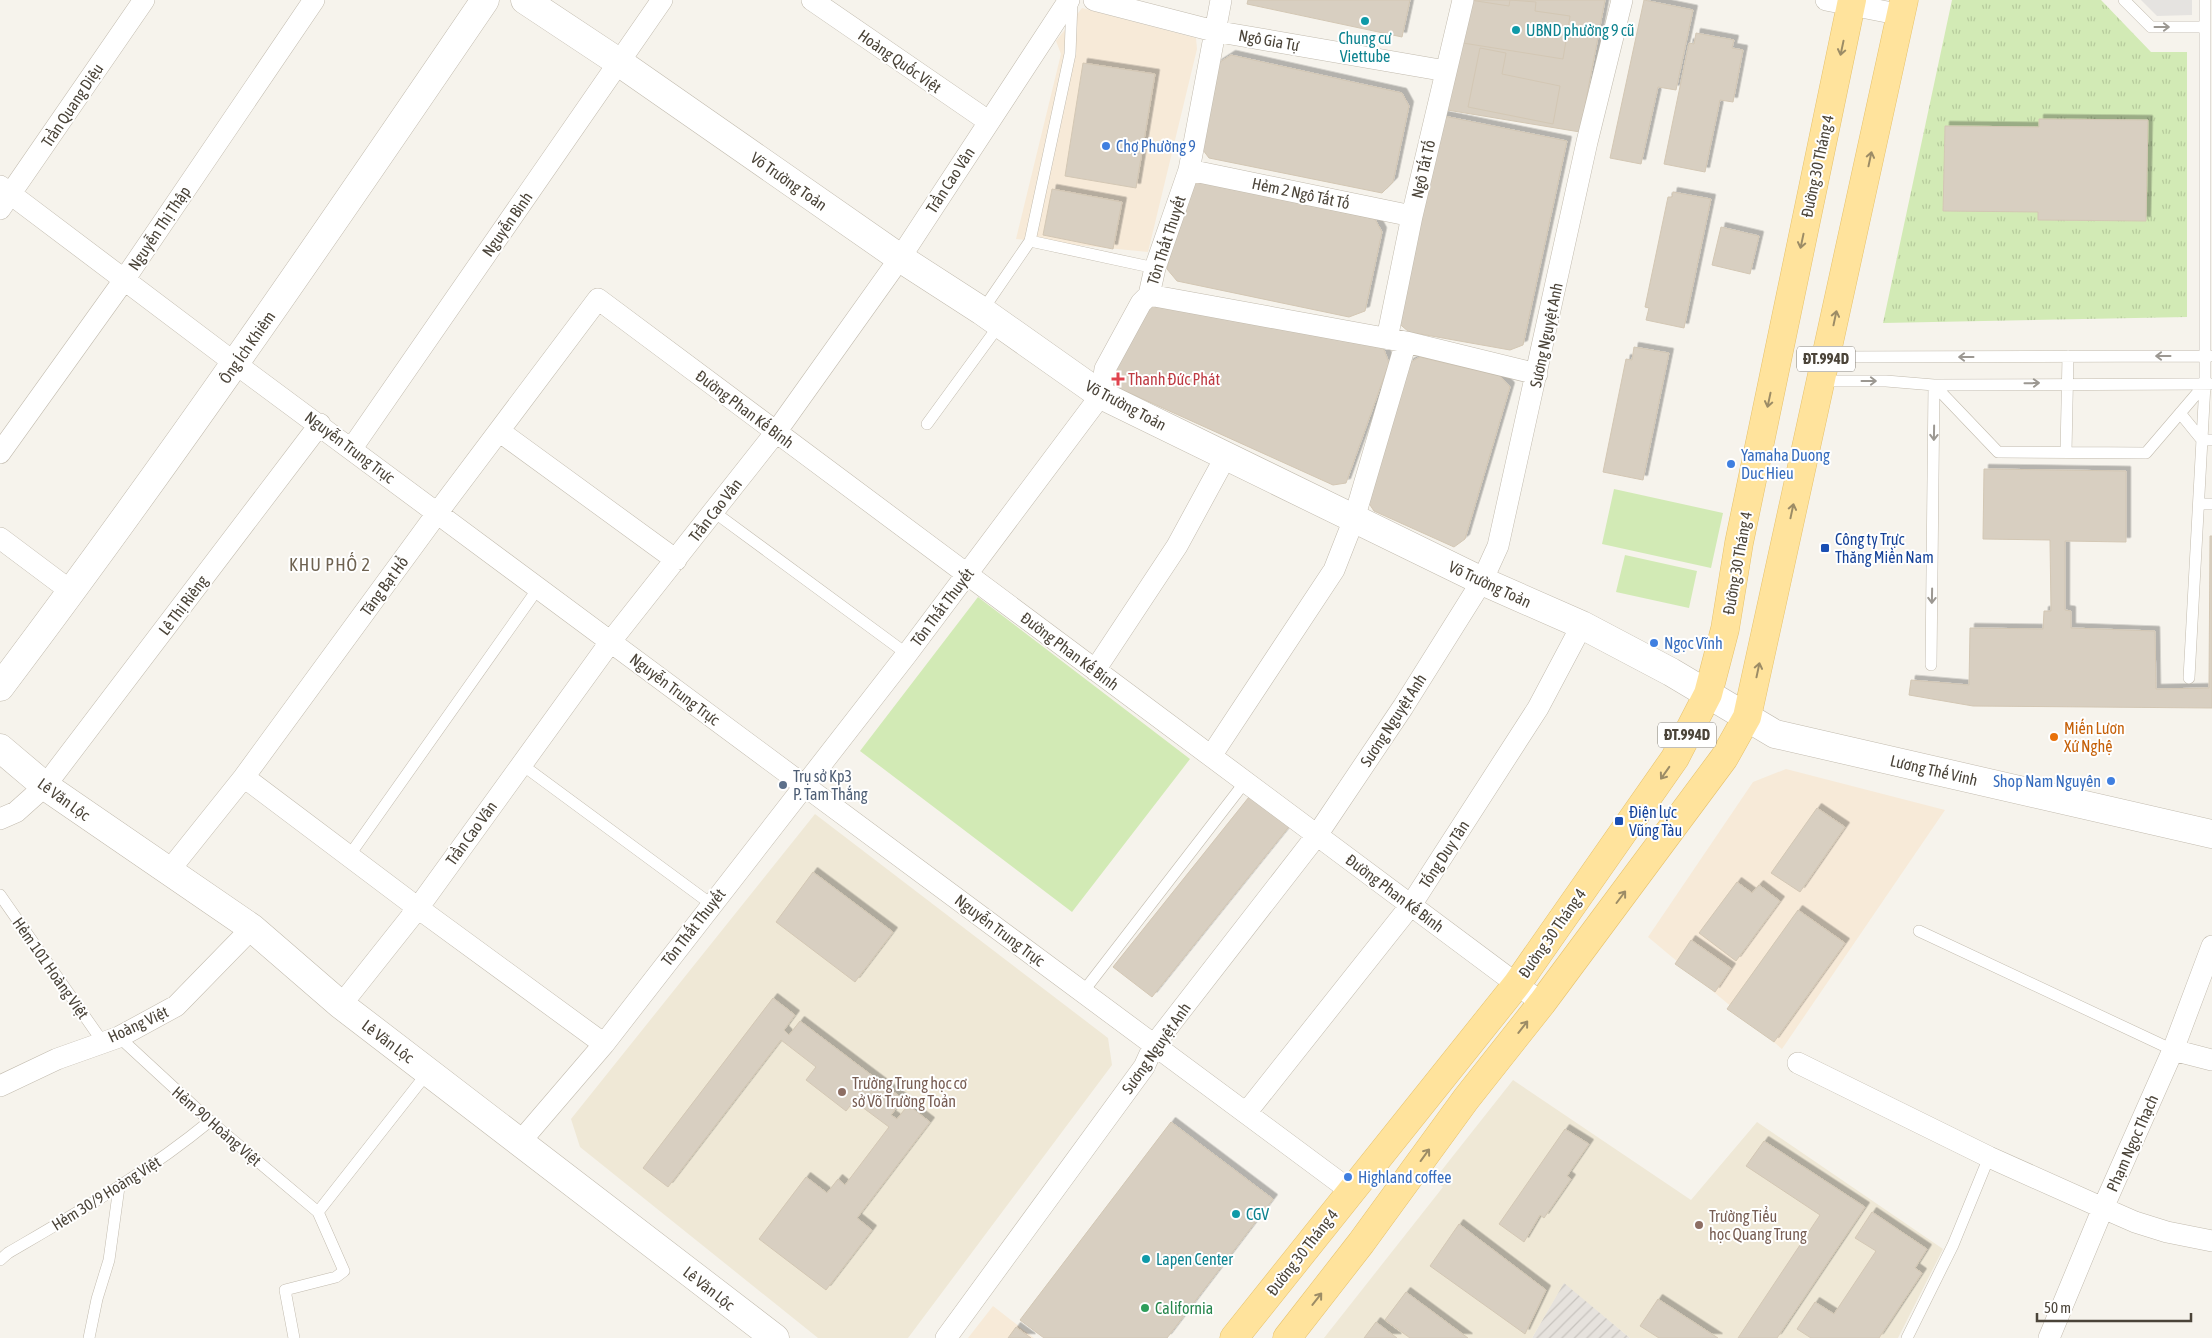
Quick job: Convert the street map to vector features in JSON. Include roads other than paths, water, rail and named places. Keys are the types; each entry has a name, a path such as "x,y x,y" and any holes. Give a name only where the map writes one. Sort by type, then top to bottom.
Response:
{"main road":[{"name":"Đường 30 Tháng 4","path":"1234,1338 1517,984 1675,758 1708,694 1725,628 1739,543 1843,2"},
{"name":"Đường 30 Tháng 4","path":"1287,1338 1466,1099 1542,1003 1724,758 1747,717 1903,8"}],"street":[{"name":"Trần Quang Diệu","path":"4,196 144,0"},
{"name":"Nguyễn Thị Thập","path":"0,453 124,280 314,0"},
{"name":"Ông Ích Khiêm","path":"0,687 72,592 236,364 485,0"},
{"name":"Võ Trường Toản","path":"525,0 620,63 900,258 991,317 1101,395 1482,581 1582,625 1747,717"},
{"name":"Nguyễn Bình","path":"352,448 662,0"},
{"name":"Hoàng Quốc Việt","path":"812,0 988,121"},
{"name":"Trần Cao Vân","path":"341,1005 418,908 611,641 776,432 900,258 988,121 1070,0"},
{"name":"Ngô Gia Tự","path":"1094,0 1214,31 1446,71"},
{"name":"Tôn Thất Thuyết","path":"520,1142 604,1044 804,784 907,654 1101,395 1105,369 1141,303 1149,295 1155,268 1189,170 1214,31 1222,0"},
{"name":"Ngô Tất Tố","path":"1211,756 1334,570 1354,519 1397,340 1412,216 1463,0"},
{"name":"Sương Nguyệt Anh","path":"946,1338 1144,1067 1154,1045 1317,835 1403,707 1482,581 1498,546 1587,142 1622,0"},
{"path":"1843,2 1903,8"},
{"name":"Hẻm 2 Ngô Tất Tố","path":"1189,170 1412,216"},
{"name":"Nguyễn Trung Trực","path":"4,196 124,280 320,424 1351,1191"},
{"path":"1149,295 1397,340 1537,374"},
{"name":"Đường Phan Kế Bính","path":"598,299 1542,1003"},
{"name":"Tăng Bạt Hổ","path":"168,872 244,777 438,512 598,299"},
{"name":"Lê Thị Riêng","path":"0,819 16,812 45,786 320,424"},
{"path":"499,431 676,560"},
{"path":"1095,670 1176,546 1226,456"},
{"path":"0,538 72,592"},
{"name":"Tống Duy Tân","path":"1246,1114 1411,905 1538,708 1582,625"},
{"name":"Lương Thế Vinh","path":"1747,717 1775,734 2212,834"},
{"name":"Lê Văn Lộc","path":"0,748 45,786 252,928 341,1005 775,1338"},
{"path":"244,777 418,908 604,1044"},
{"name":"Hoàng Việt","path":"0,1086 57,1059 156,1019 176,1006 193,991 252,928"},
{"name":"Phạm Ngọc Thạch","path":"2049,1338 2102,1208 2174,1050 2212,946"},
{"path":"2174,1050 2212,1060"},
{"path":"1798,1063 1990,1157 2102,1208 2135,1222 2167,1232 2212,1241"}],"lane":[{"path":"927,424 991,317 1030,241 1070,54 1070,0"},
{"path":"2124,0 2151,27 2205,27"},
{"path":"2189,678 2198,504 2207,440 2206,0"},
{"path":"1030,241 1155,268"},
{"path":"1823,369 2068,356 2208,356"},
{"path":"2066,452 2068,356"},
{"path":"1823,369 1886,381 1934,385 2067,383 2208,384"},
{"path":"1934,385 1998,452 2146,453 2208,384"},
{"path":"1931,665 1934,385"},
{"path":"2180,414 2207,440"},
{"path":"2198,504 2212,504"},
{"path":"714,512 907,654"},
{"path":"349,856 539,587"},
{"path":"521,764 711,904"},
{"path":"1083,992 1245,782"},
{"name":"Hẻm 101 Hoàng Việt","path":"0,895 110,1039"},
{"path":"1919,931 2174,1050"},
{"name":"Hẻm 90 Hoàng Việt","path":"110,1039 318,1212"},
{"path":"294,1338 285,1290 336,1278 344,1271 318,1212 428,1072"},
{"name":"Hẻm 30/9 Hoàng Việt","path":"0,1260 8,1253 119,1187 180,1146 210,1121"},
{"path":"1907,1338 1953,1245 1990,1157"},
{"path":"89,1338 97,1299 109,1260 119,1187"}],"place":[{"name":"Chung cư Viettube","path":"1365,21"},
{"name":"UBND phường 9 cũ","path":"1516,30"},
{"name":"Chợ Phường 9","path":"1106,146"},
{"name":"Thanh Đức Phát","path":"1118,379"},
{"name":"Yamaha Duong Duc Hieu","path":"1731,464"},
{"name":"Công ty Trực Thăng Miền Nam","path":"1825,548"},
{"name":"Ngọc Vĩnh","path":"1654,643"},
{"name":"Miến Lươn Xứ Nghệ","path":"2054,737"},
{"name":"Shop Nam Nguyên","path":"2111,781"},
{"name":"Trụ sở Kp3 P. Tam Thắng","path":"783,785"},
{"name":"Điện lực Vũng Tàu","path":"1619,821"},
{"name":"Trường Trung học cơ sở Võ Trường Toản","path":"842,1092"},
{"name":"Highland coffee","path":"1348,1177"},
{"name":"CGV","path":"1236,1214"},
{"name":"Trường Tiểu học Quang Trung","path":"1699,1225"},
{"name":"Lapen Center","path":"1146,1259"},
{"name":"California","path":"1145,1308"}],"district":[{"name":"KHU PHỐ 2","path":"330,565"}]}
